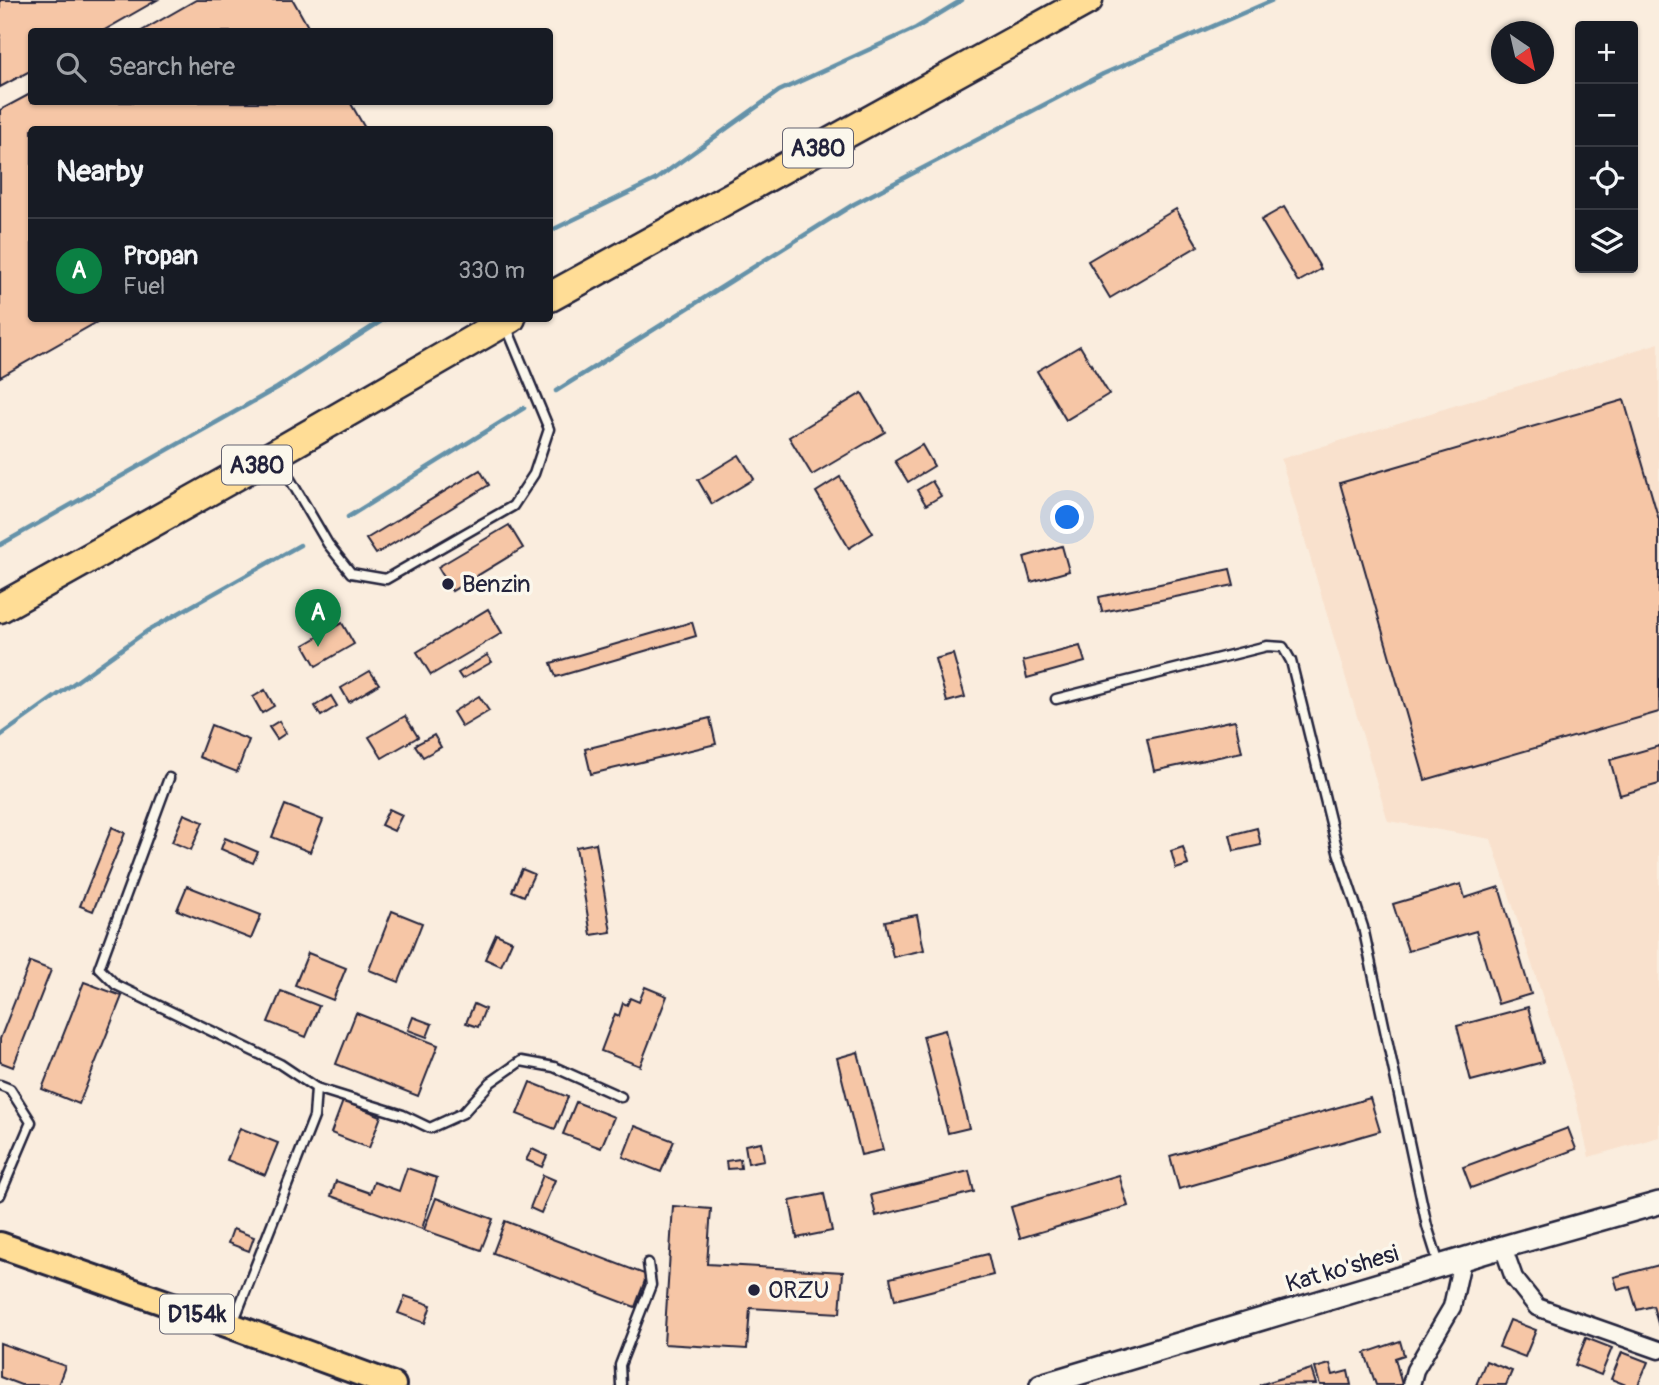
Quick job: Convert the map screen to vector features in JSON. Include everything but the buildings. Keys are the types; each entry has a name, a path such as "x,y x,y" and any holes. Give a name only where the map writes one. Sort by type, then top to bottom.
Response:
{"highway":[{"name":"A380","path":"553,295 1088,0"},
{"name":"A380","path":"0,608 505,322"}],"main road":[{"name":"D154k","path":"0,1245 393,1385"}],"street":[{"name":"Kat ko'shesi","path":"1041,1385 1659,1203"},
{"path":"1503,1247 1514,1278 1537,1307 1659,1350"},
{"path":"1411,1385 1415,1370 1452,1307 1462,1261"}],"lane":[{"path":"275,454 328,544 351,573 386,579 513,506 534,474 549,429 509,322"},
{"path":"1056,699 1268,646 1283,647 1291,661 1338,852 1363,927 1427,1226 1440,1267"},
{"path":"169,778 99,968 116,985 280,1063 316,1088 403,1115 429,1128 463,1112 491,1082 521,1061 554,1067 621,1097"},
{"path":"0,1085 10,1089 31,1122 0,1195"},
{"path":"232,1326 314,1118 316,1088"},
{"path":"621,1385 620,1366 651,1285 648,1263"}],"shaded area":[{"path":"1659,343 1659,1137 1589,1157 1574,1093 1491,839 1388,821 1281,459"}],"waterway":[{"path":"553,230 655,180 779,91 916,28 962,0"},
{"path":"556,391 854,204 1103,74 1273,0"},
{"path":"0,545 277,388 380,322"},
{"path":"348,517 524,408"},
{"path":"0,736 147,631 300,545"}],"place":[{"name":"Benzin","path":"448,584"},
{"name":"Propan","path":"318,647"},
{"name":"ORZU","path":"754,1290"}]}
